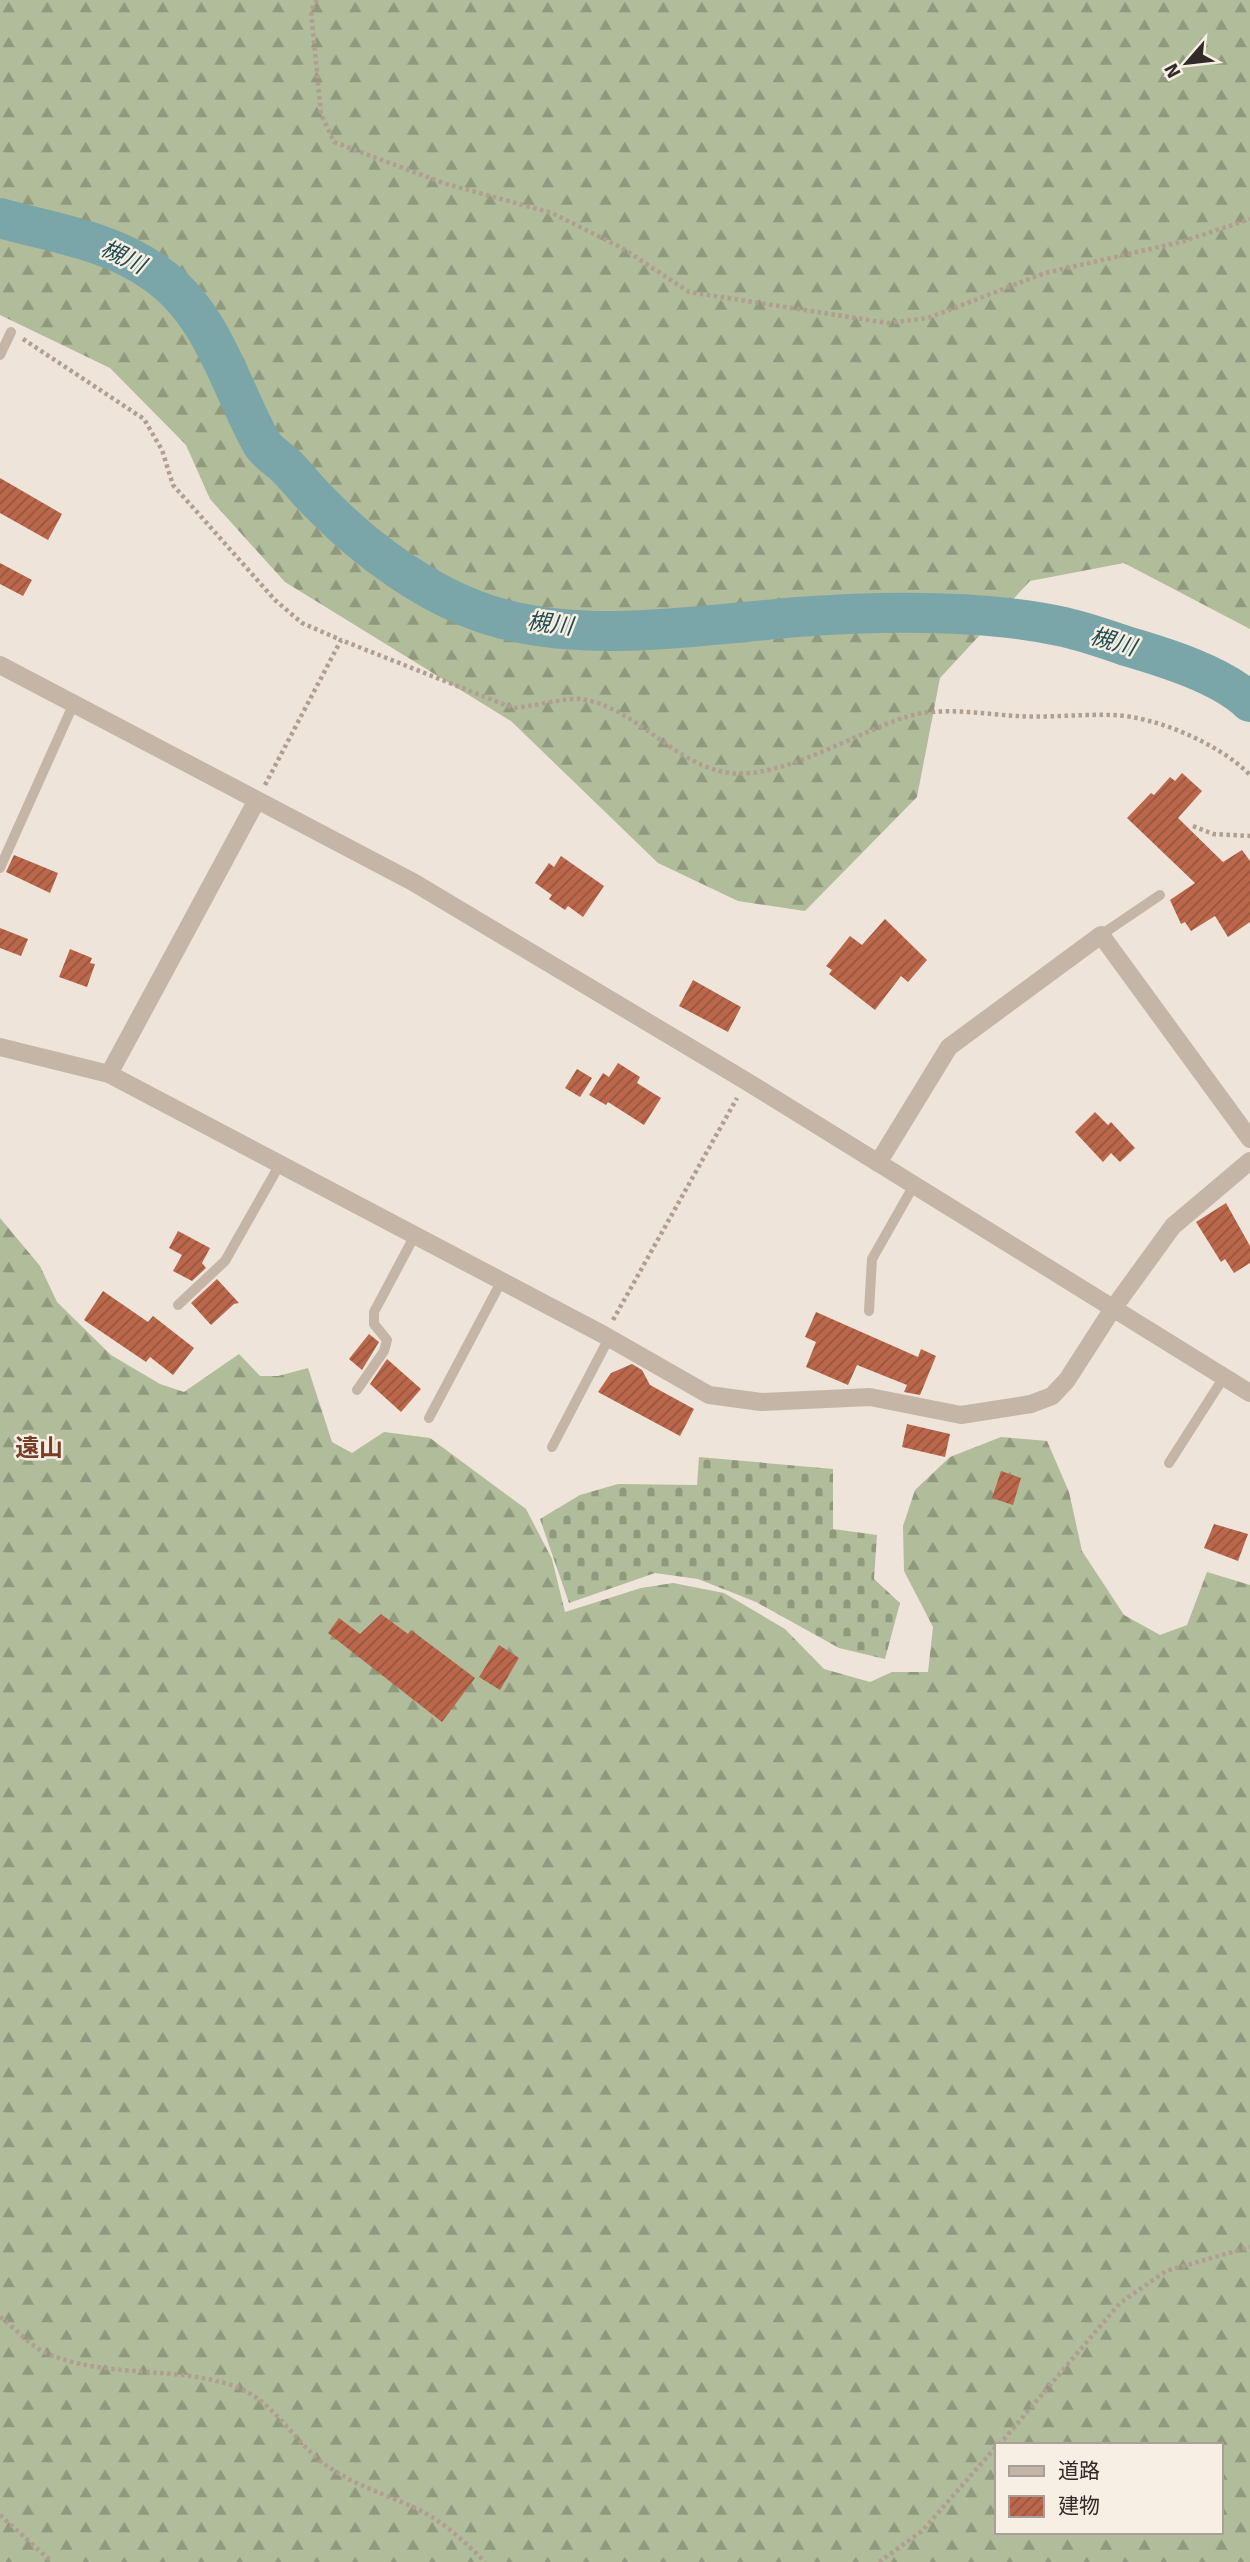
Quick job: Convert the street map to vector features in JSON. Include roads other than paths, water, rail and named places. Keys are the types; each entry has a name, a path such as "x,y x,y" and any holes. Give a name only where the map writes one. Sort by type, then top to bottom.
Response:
{"street":[{"path":"0,665 413,882 746,1082 1250,1393"},
{"path":"109,1074 257,800"},
{"path":"878,1163 949,1047 1101,935 1250,1139"},
{"path":"0,1047 109,1074 606,1337 709,1395 761,1402 870,1397 961,1415 1031,1405 1052,1396 1067,1380 1112,1310 1173,1226 1250,1161"}],"lane":[{"path":"0,355 11,332"},
{"path":"0,868 74,703"},
{"path":"1101,935 1160,895"},
{"path":"178,1305 225,1261 280,1164"},
{"path":"869,1311 872,1259 914,1185"},
{"path":"357,1390 384,1351 387,1340 374,1324 373,1312 415,1236"},
{"path":"429,1418 501,1282"},
{"path":"552,1447 606,1337"},
{"path":"1169,1463 1224,1377"}],"waterway":[{"name":"槻川","path":"0,218 100,245 137,262 175,289 206,329 266,449 339,521 378,554 443,596 489,615 526,624 603,631 682,628 863,614 931,613 1000,617 1064,627 1157,656 1208,675 1250,702"}],"district":[{"name":"遠山","path":"39,1448"}]}
